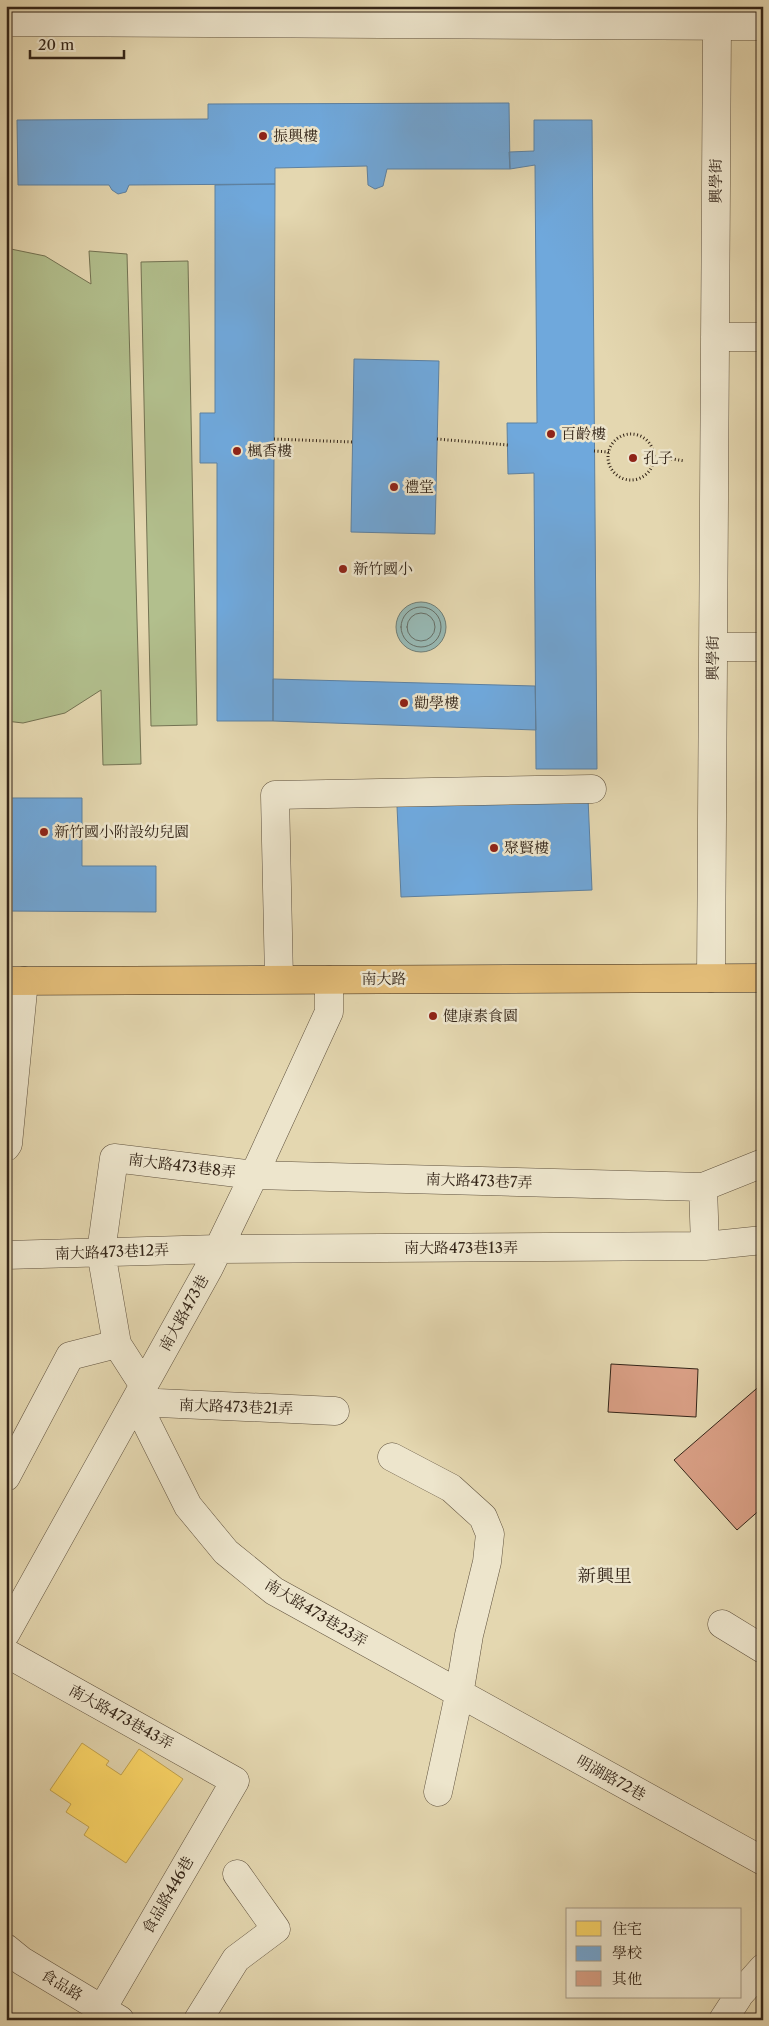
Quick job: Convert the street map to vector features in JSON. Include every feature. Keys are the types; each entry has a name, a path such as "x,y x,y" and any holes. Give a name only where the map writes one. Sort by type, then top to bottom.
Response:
{"main road":[{"name":"南大路","path":"15,981 763,978"}],"street":[{"path":"6,22 763,26"},
{"name":"興學街","path":"712,978 716,26"},
{"path":"715,337 763,337"},
{"path":"713,647 763,648"},
{"path":"279,979 275,795 592,789"},
{"name":"南大路473巷","path":"6,1633 140,1394 218,1249 329,1012 329,980"},
{"path":"6,1147 15,981"},
{"name":"南大路473巷8弄","path":"101,1252 114,1158 254,1175"},
{"path":"705,1246 703,1187 763,1163"},
{"name":"南大路473巷7弄","path":"254,1175 703,1187"},
{"name":"南大路473巷13弄","path":"218,1249 705,1246 763,1240"},
{"name":"南大路473巷12弄","path":"6,1255 218,1249"},
{"path":"6,1477 70,1356 117,1344 101,1252"},
{"name":"南大路473巷23弄","path":"117,1344 188,1506 226,1552 274,1591 459,1695"},
{"name":"南大路473巷21弄","path":"140,1394 336,1411"},
{"path":"392,1457 451,1488 483,1517 490,1534 487,1562 469,1635 459,1695 438,1792"},
{"path":"722,1624 763,1648"},
{"name":"南大路473巷43弄","path":"6,1653 235,1781"},
{"name":"明湖路72巷","path":"459,1695 763,1862"},
{"name":"食品路446巷","path":"111,2014 235,1781"},
{"path":"198,2020 236,1959 276,1928 237,1874"},
{"name":"食品路","path":"6,1948 22,1961 111,2014"},
{"path":"742,1992 763,1968"},
{"path":"723,2020 737,1998"}],"path":[{"path":"630,434 637,435 649,443 652,449 652,464 644,476 636,480 621,478 611,467 609,452 616,440 630,434"},
{"path":"274,439 352,442"},
{"path":"437,439 508,445"},
{"path":"594,451 609,452"}],"green space":[{"path":"6,248 45,256 91,284 89,251 127,254 141,764 103,765 101,690 65,713 23,723 6,721"},
{"path":"188,261 197,725 151,726 141,262"}],"water":[{"path":"416,602 426,602 439,609 446,622 446,632 439,645 426,652 416,652 407,648 400,641 396,632 396,622 400,613 407,606"}],"building: 住宅":[{"path":"82,1743 109,1761 106,1765 121,1775 139,1749 183,1779 126,1863 84,1835 89,1827 66,1812 71,1804 50,1790"}],"building: 學校":[{"name":"振興樓","path":"509,103 510,169 387,169 383,186 375,189 368,185 367,166 275,168 275,184 129,185 126,192 118,194 109,185 18,185 17,120 208,119 208,104"},
{"name":"百齡樓","path":"534,120 592,120 597,769 536,769 534,473 508,474 507,423 537,423 535,165 510,169 509,152 534,151"},
{"name":"楓香樓","path":"275,184 273,721 217,721 217,463 200,463 200,413 215,413 215,185"},
{"name":"禮堂","path":"354,359 439,361 435,534 351,532"},
{"name":"勸學樓","path":"273,679 535,686 536,730 273,721"},
{"name":"新竹國小附設幼兒園","path":"6,798 82,798 82,866 156,866 156,912 6,911"},
{"name":"聚賢樓","path":"588,798 592,890 401,897 397,806"}],"building: 其他":[{"path":"611,1364 698,1369 696,1417 608,1412"},
{"path":"763,1383 763,1507 737,1530 674,1460"}],"place":[{"name":"振興樓","path":"263,136"},
{"name":"百齡樓","path":"551,434"},
{"name":"楓香樓","path":"237,451"},
{"name":"孔子","path":"633,458"},
{"name":"禮堂","path":"394,487"},
{"name":"新竹國小","path":"343,569"},
{"name":"勸學樓","path":"404,703"},
{"name":"新竹國小附設幼兒園","path":"44,832"},
{"name":"聚賢樓","path":"494,848"},
{"name":"健康素食園","path":"433,1016"}],"district":[{"name":"新興里","path":"605,1576"}]}
